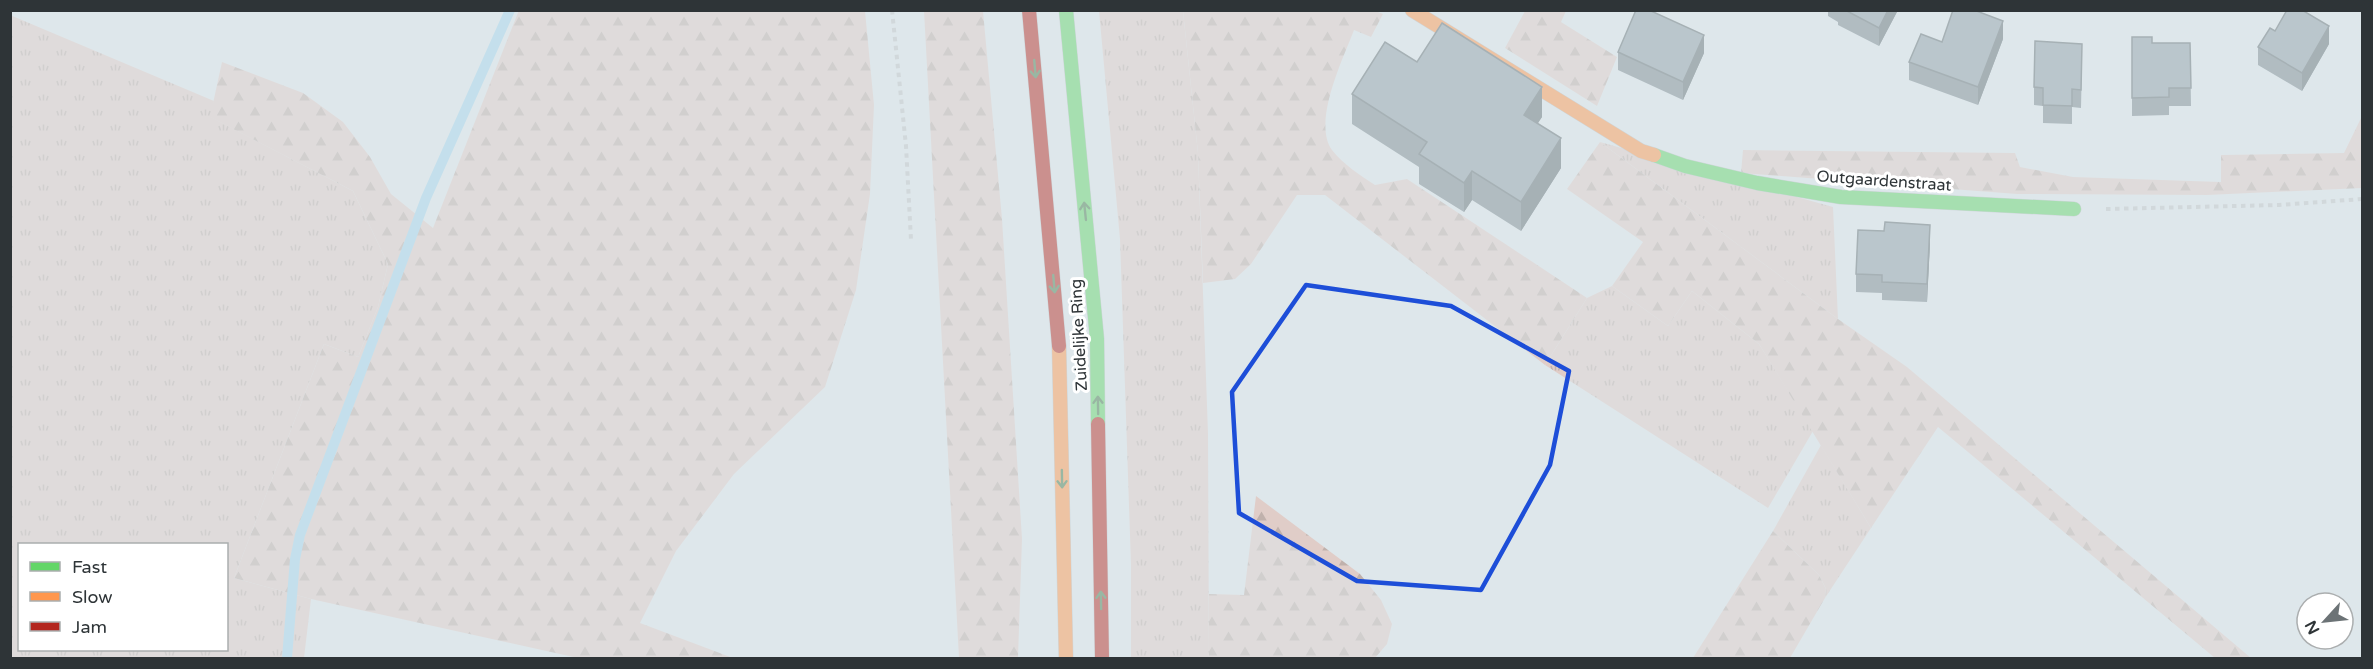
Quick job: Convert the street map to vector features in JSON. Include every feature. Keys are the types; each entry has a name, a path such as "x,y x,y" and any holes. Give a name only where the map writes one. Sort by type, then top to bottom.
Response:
{"main road":[{"name":"Zuidelijke Ring","path":"1029,10 1059,341 1066,658"},
{"name":"Zuidelijke Ring","path":"1066,10 1097,339 1102,658"},
{"name":"Outgaardenstraat","path":"1412,10 1641,152 1684,166 1757,183 1841,196 2074,208"}],"path":[{"path":"892,10 906,146 911,240"},
{"path":"2074,208 2211,208 2362,199"}],"highlighted area":[{"path":"1306,285 1451,306 1569,371 1550,465 1481,590 1357,581 1239,513 1232,392"}],"green space":[{"path":"519,10 865,11 874,105 870,194 856,290 825,387 734,474 676,551 640,623 733,658 578,658 311,599 234,578 324,344 358,357 378,307 388,264 353,191 210,117 222,62 303,93 343,122 370,157 391,194 433,228"},
{"path":"1373,10 1383,14 1371,37 1354,30 1331,90 1325,124 1332,150 1347,165 1375,185 1407,179 1587,298 1545,365 1325,195 1297,195 1251,264 1235,279 1203,283 1198,153 1183,11"},
{"path":"924,11 983,11 1002,219 1022,539 1018,658 959,658"},
{"path":"1099,11 1183,11 1198,153 1208,433 1209,658 1131,658 1131,565 1120,239"},
{"path":"1525,11 1566,11 1561,22 1617,57 1597,106 1505,48"},
{"path":"10,15 214,101 211,117 353,191 388,264 378,307 358,357 324,344 234,578 311,599 304,658 11,658"},
{"path":"2362,116 2362,188 2207,195 2017,194 1741,173 1743,150 2015,153 2020,167 2073,177 2221,182 2221,155 2344,153"},
{"path":"1600,142 1833,207 1838,319"},
{"path":"1600,142 1838,319 1907,367 2251,658 2215,658 1938,427 1871,528 1759,344 1692,291 1668,326 1612,286 1643,242 1567,189"},
{"path":"1612,286 1668,326 1692,291 1759,344 1813,431 1768,508 1545,365 1587,298"},
{"path":"1821,445 1871,528 1825,598 1826,589 1819,575 1773,531"},
{"path":"1256,496 1360,574 1381,600 1392,624 1387,644 1375,658 1209,658 1209,594 1244,595"},
{"path":"1773,531 1819,575 1826,589 1825,598 1790,658 1693,658"}],"building":[{"path":"1636,10 1649,10 1704,35 1683,82 1618,52"},
{"path":"1845,10 1888,10 1879,28"},
{"path":"1953,10 1974,10 2003,21 1978,87 1909,62 1921,34 1942,42"},
{"path":"2287,10 2302,10 2329,26 2302,73 2258,47 2270,28 2275,31"},
{"path":"1442,23 1542,87 1524,115 1561,138 1521,202 1472,171 1464,183 1419,154 1427,142 1352,94 1385,42 1417,62"},
{"path":"2132,37 2152,37 2152,43 2190,43 2191,88 2169,88 2169,97 2132,98"},
{"path":"2035,41 2082,44 2081,90 2072,89 2072,106 2043,105 2043,88 2034,87"},
{"path":"1885,222 1930,225 1927,284 1882,282 1882,275 1856,274 1858,230 1884,231"}],"waterway":[{"path":"287,658 295,559 300,535 426,198 510,10"}],"traffic: fast":[{"path":"1066,10 1097,339 1098,424"},
{"path":"1654,155 1685,166 1757,183 1841,197 2074,209"}],"traffic: slow":[{"path":"1412,10 1641,151 1654,155"},
{"path":"1059,346 1066,658"}],"traffic: jam":[{"path":"1029,10 1059,346"},
{"path":"1098,424 1102,658"}]}
